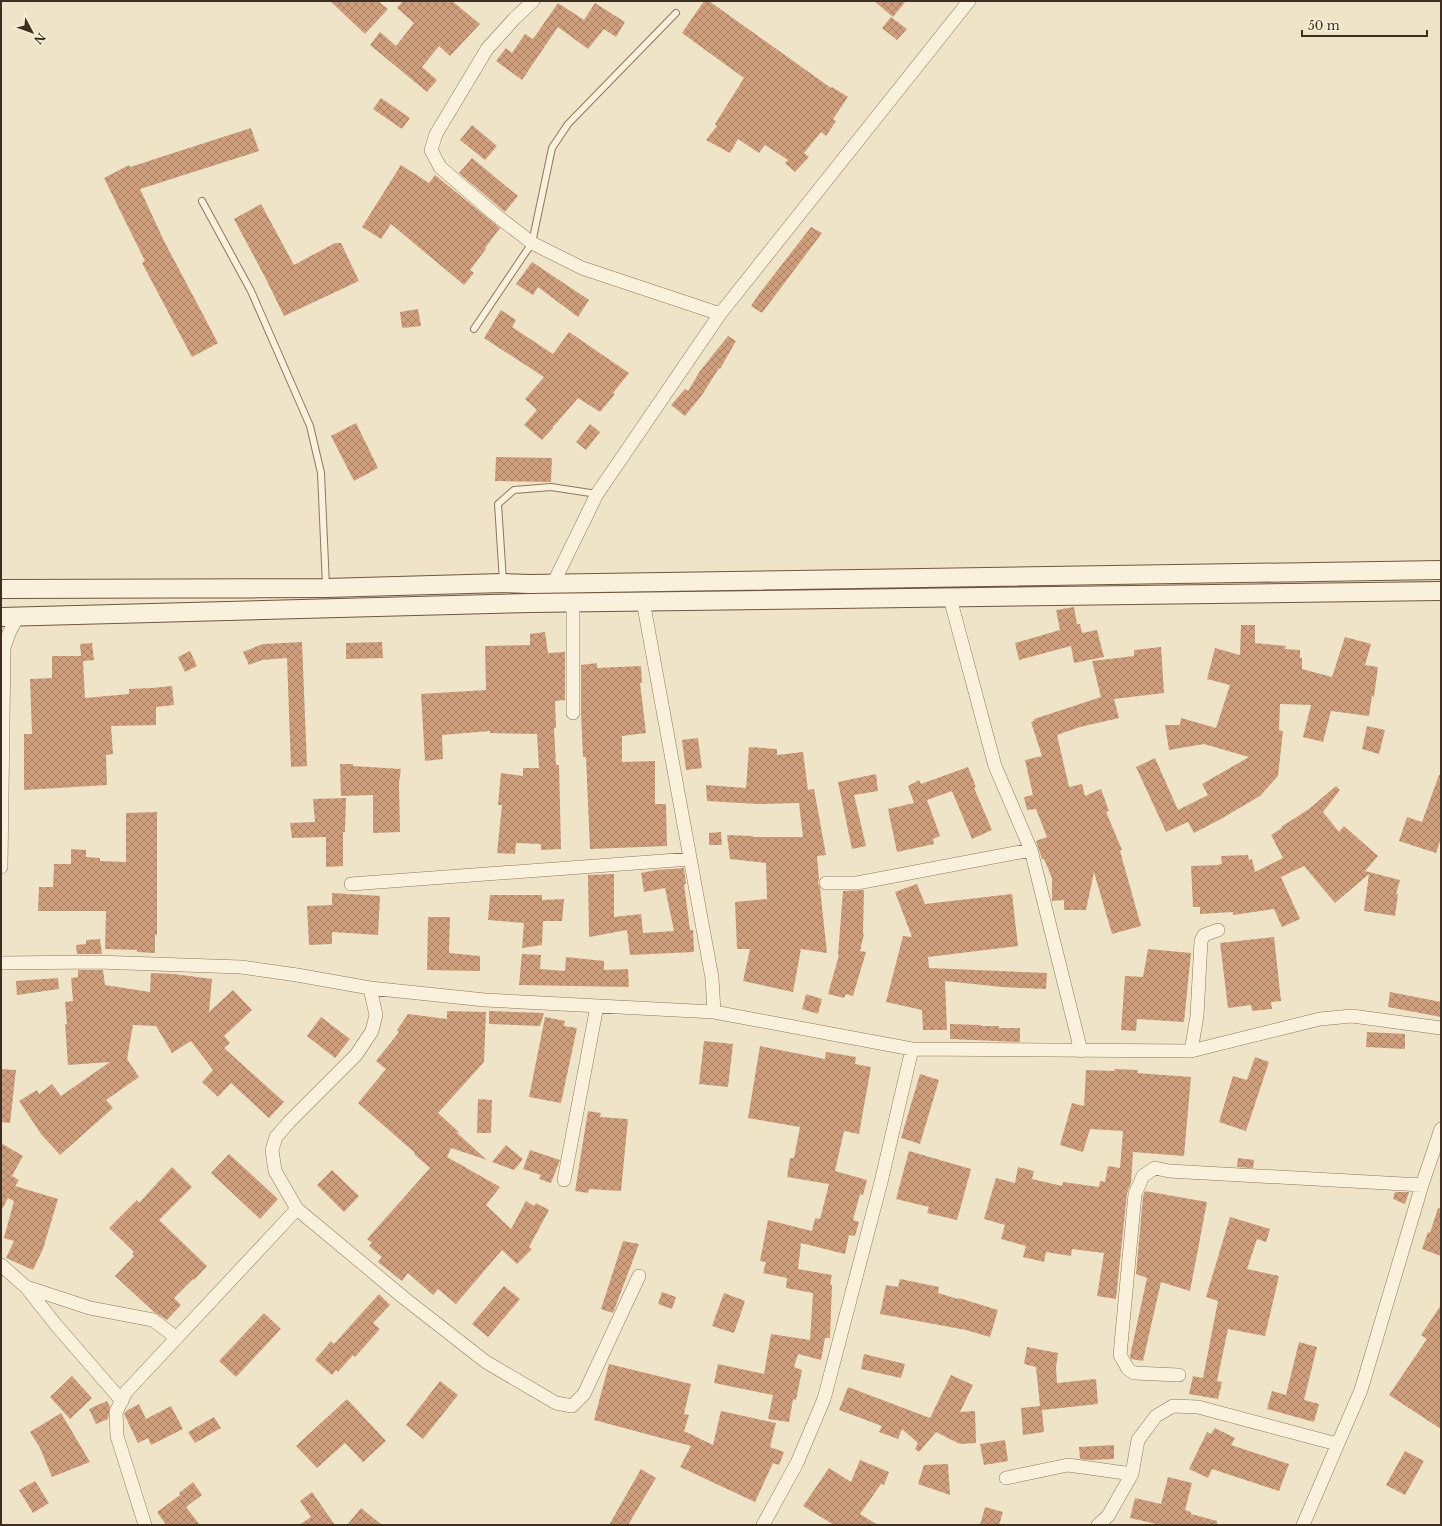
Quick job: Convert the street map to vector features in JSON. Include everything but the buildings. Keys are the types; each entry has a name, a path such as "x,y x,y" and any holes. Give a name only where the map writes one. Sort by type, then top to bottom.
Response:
{"street":[{"path":"533,1 514,19 487,49 436,134 431,150 440,167 492,212 532,243 582,268 720,314"},
{"path":"553,584 597,494 720,314 970,1"},
{"path":"1,589 326,588 503,583 553,584 1441,570"},
{"path":"1,866 4,648 9,633 10,617 643,601 1441,591"},
{"path":"950,598 995,766 1031,850 1081,1051"},
{"path":"643,601 712,978 714,1012"},
{"path":"573,603 573,713"},
{"path":"826,883 858,883 1031,850"},
{"path":"351,884 690,859"},
{"path":"1191,1051 1197,1016 1201,941 1204,935 1218,930"},
{"path":"1,963 97,962 241,967 370,988 484,1000 714,1012 912,1049 1191,1051 1326,1018 1352,1016 1441,1028"},
{"path":"370,988 376,1015 372,1031 356,1055 276,1137 272,1150 275,1171 297,1209 404,1298 486,1362 556,1403 572,1406 584,1394 639,1276"},
{"path":"564,1180 597,1006"},
{"path":"763,1525 798,1463 824,1399 880,1182 912,1049"},
{"path":"1303,1525 1361,1390 1422,1185 1441,1129"},
{"path":"1179,1376 1134,1373 1128,1369 1120,1355 1135,1194 1143,1176 1154,1168 1169,1171 1422,1185"},
{"path":"145,1525 117,1436 116,1412 126,1392 297,1209"},
{"path":"1,1265 26,1287 56,1325 122,1401"},
{"path":"26,1287 90,1308 153,1320 177,1338"},
{"path":"1098,1525 1108,1516 1132,1474 1138,1440 1156,1416 1172,1406 1198,1407 1337,1444"},
{"path":"1006,1478 1068,1465 1132,1474"}],"lane":[{"path":"474,329 532,243 552,148 568,124 603,90 676,12"},
{"path":"202,201 251,291 310,426 321,473 326,588"},
{"path":"503,583 498,504 514,490 551,487 597,494"}]}
